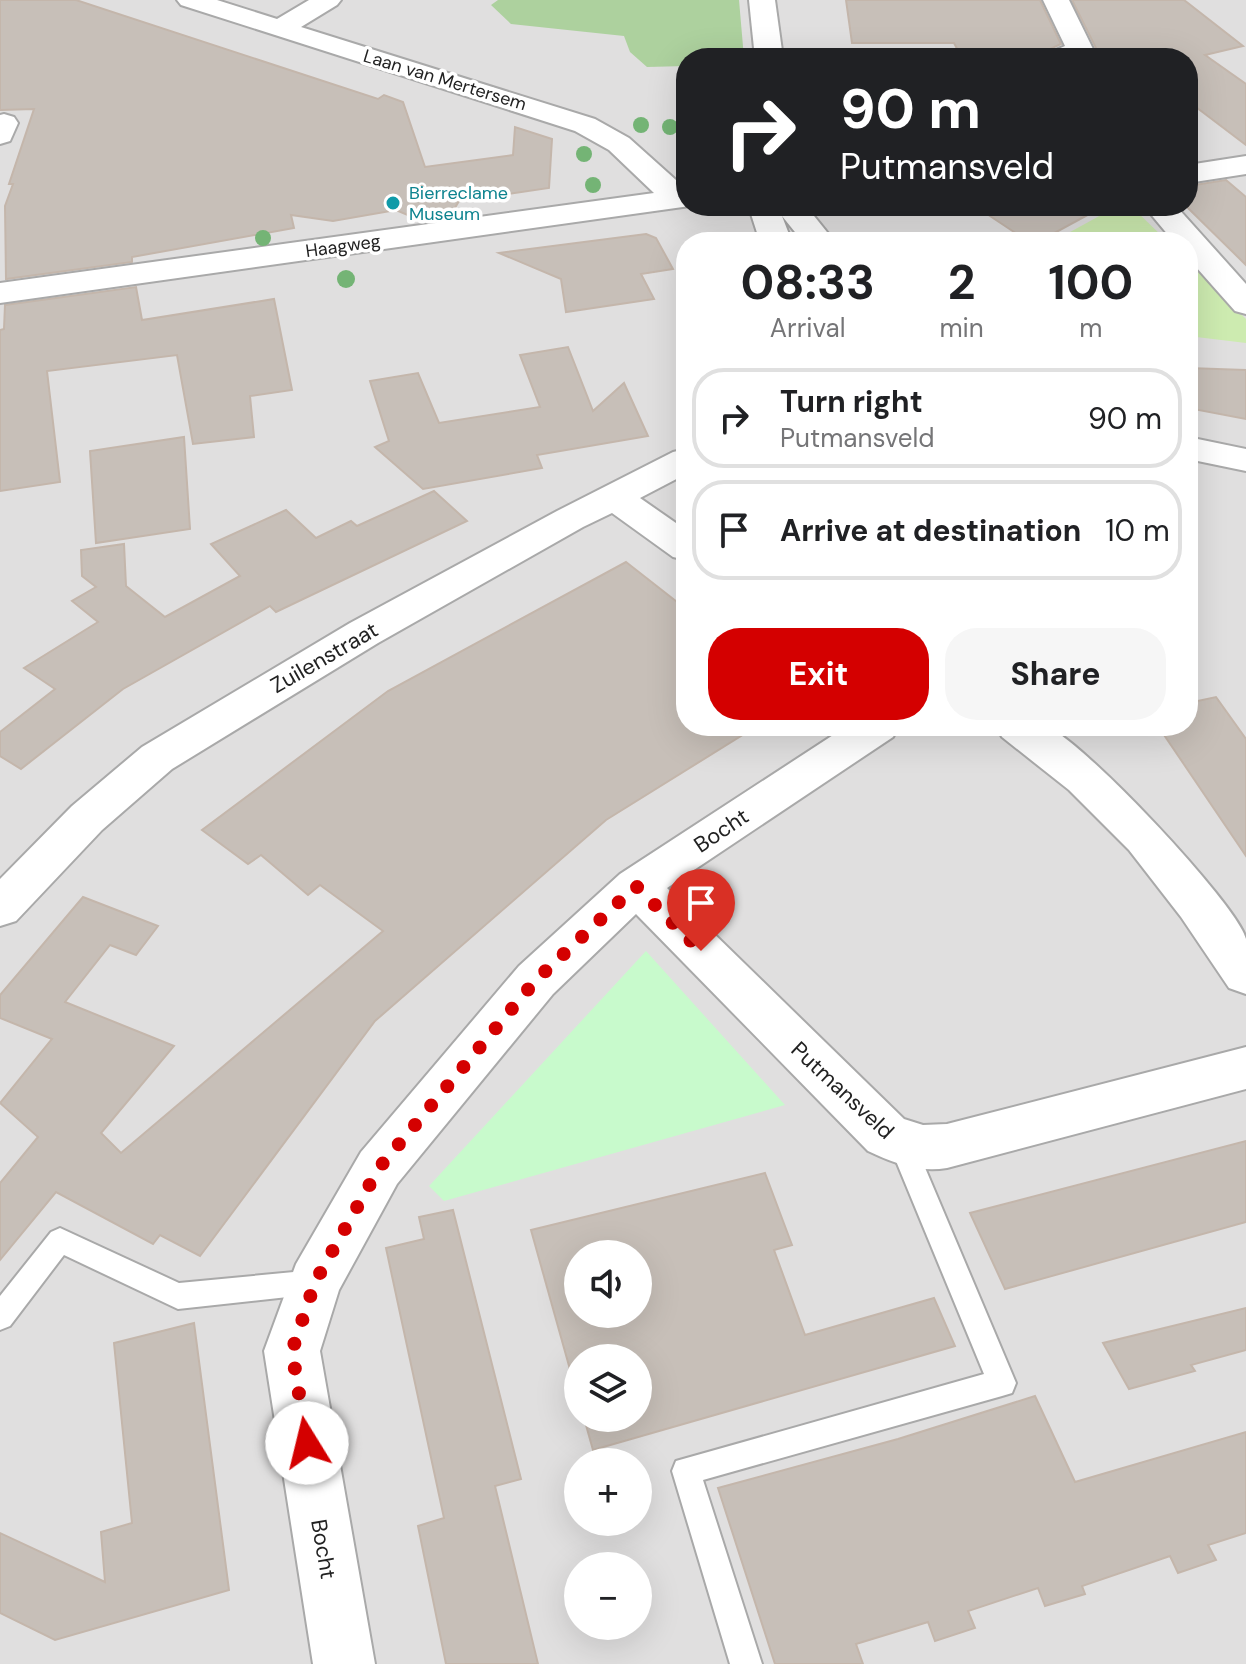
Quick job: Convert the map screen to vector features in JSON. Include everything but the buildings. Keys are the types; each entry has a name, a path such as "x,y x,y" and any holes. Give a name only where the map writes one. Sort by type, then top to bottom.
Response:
{"street":[{"name":"Laan van Mertersem","path":"190,0 585,125 619,144 676,194"},
{"path":"280,28 328,0"},
{"path":"762,0 768,48"},
{"path":"1056,0 1080,48"},
{"path":"1198,172 1246,165"},
{"name":"Haagweg","path":"0,293 676,200"},
{"path":"798,216 811,232"},
{"path":"1168,216 1182,232"},
{"path":"1198,250 1246,304"},
{"path":"1198,450 1246,462"},
{"path":"1198,458 1246,462"},
{"name":"Zuilenstraat","path":"0,908 87,818 157,758 351,640 676,465"},
{"path":"614,497 676,541"},
{"name":"Bocht","path":"344,1664 292,1351 315,1282 379,1168 536,980 636,886 863,736"},
{"path":"1030,736 1099,789 1158,851 1210,918 1246,975"},
{"name":"Putmansveld","path":"636,886 886,1135 902,1144 935,1149 1246,1068"}],"lane":[{"path":"746,1664 686,1471 1002,1383 902,1144"},
{"path":"0,1317 60,1240 178,1296 315,1282"}],"shaded area":[{"path":"0,0 1246,0 1246,1664 0,1664"}],"green space":[{"path":"498,0 739,0 743,48 676,48 676,66 647,67 630,52 624,36 511,24 491,5"},
{"path":"1099,216 1141,216 1158,232 1070,232"},
{"path":"1198,272 1246,319 1246,343 1198,337"},
{"path":"646,951 785,1105 444,1201 429,1186"}],"place":[{"name":"Bierreclame Museum","path":"393,203"}],"route":[{"path":"307,1443 292,1351 315,1282 379,1168 536,980 636,886 701,951"}]}
